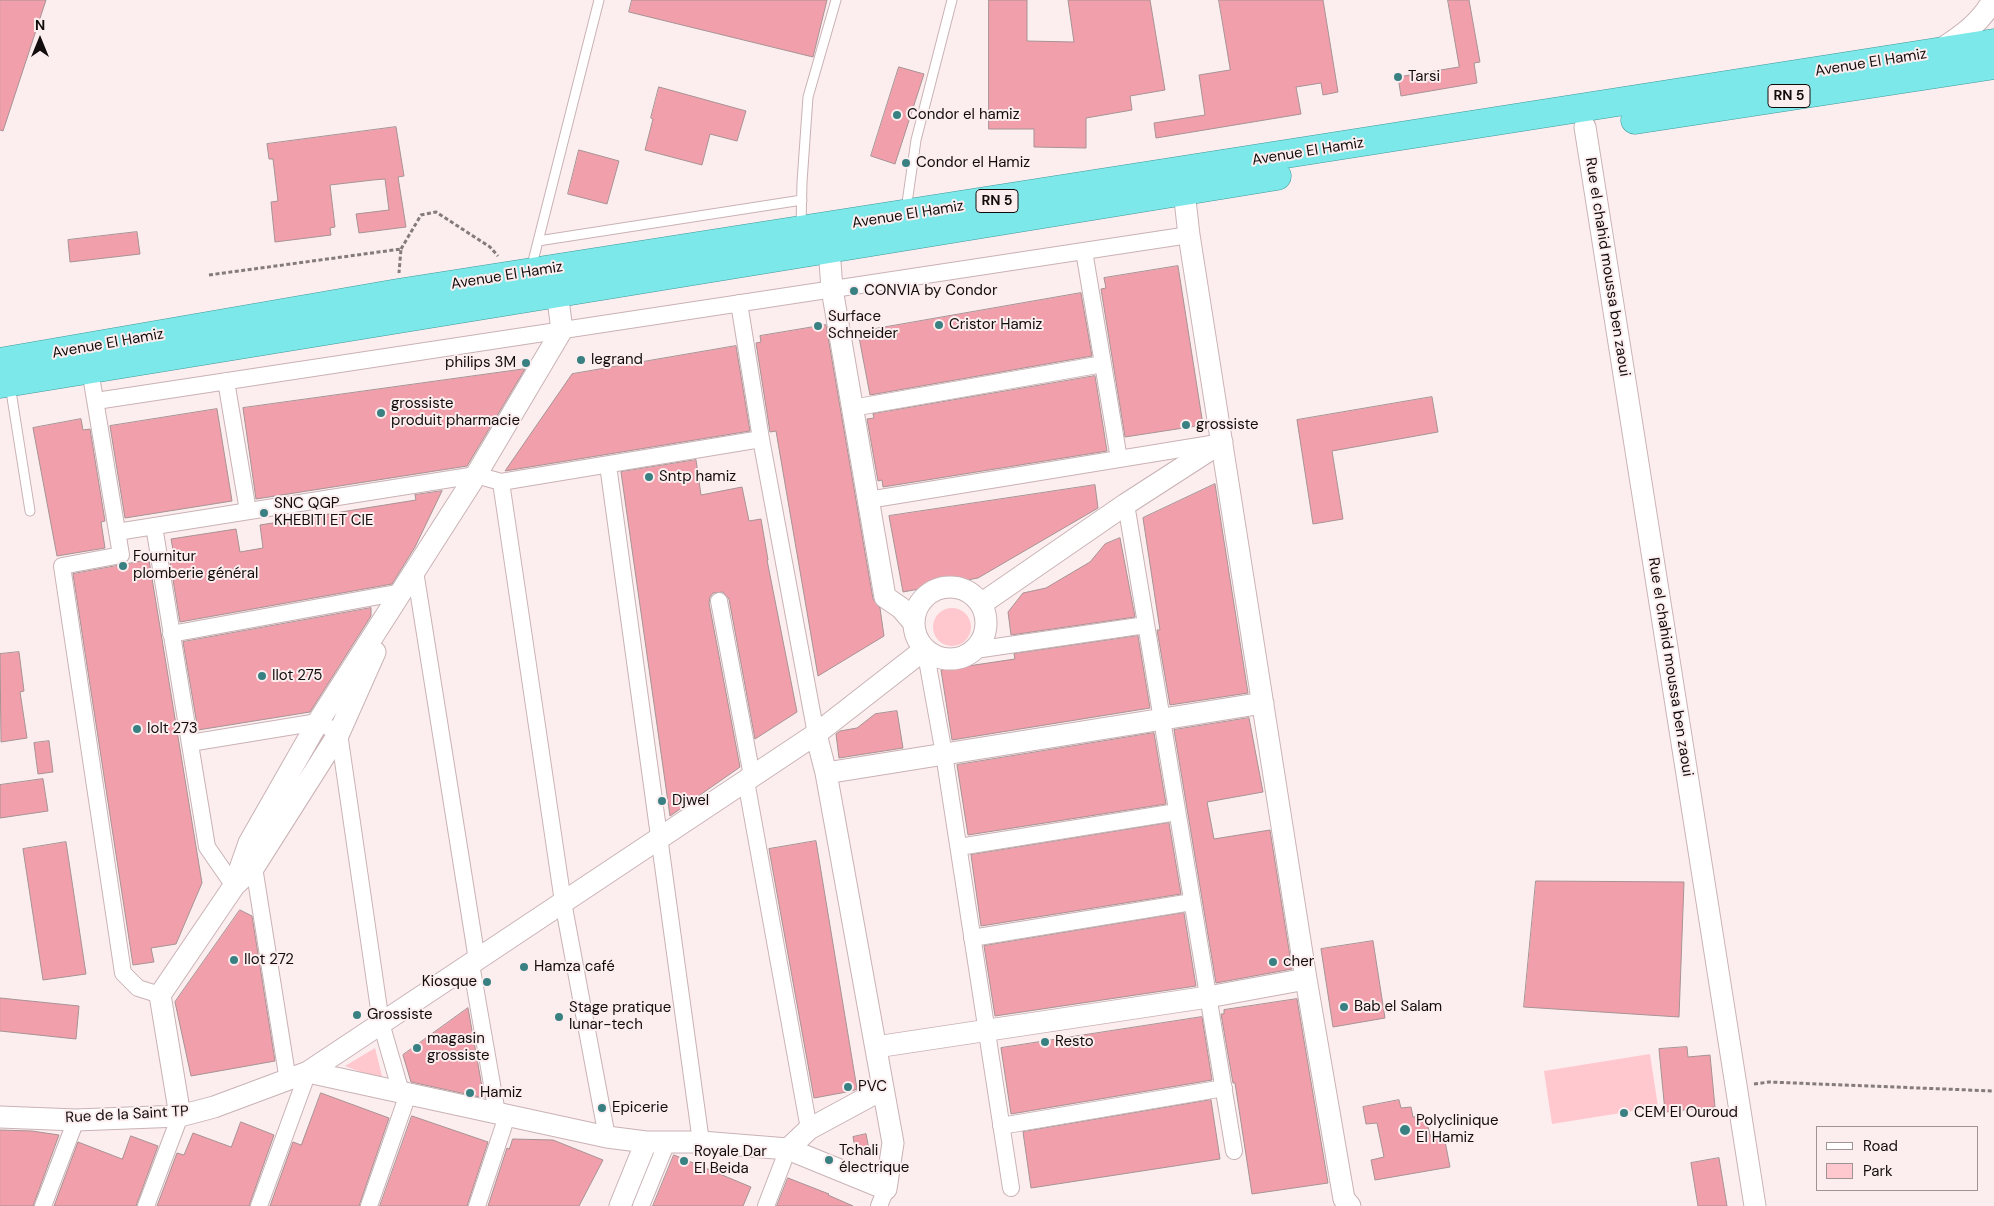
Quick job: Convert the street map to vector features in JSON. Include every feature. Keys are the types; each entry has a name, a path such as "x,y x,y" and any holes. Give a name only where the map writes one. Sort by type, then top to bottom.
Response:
{"highway":[{"name":"Avenue El Hamiz","path":"3,376 398,293 1994,43"},
{"name":"RN 5","path":"3,376 90,370 557,292 1184,191 1584,127 1994,65"}],"street":[{"path":"1935,52 1964,34 1988,9 1993,0"},
{"name":"Rue el chahid moussa ben zaoui","path":"1584,127 1754,1206"},
{"path":"1184,191 1189,235 1306,979 1344,1199 1350,1206"},
{"path":"96,401 1189,235"},
{"path":"829,248 832,289 885,597 901,608 914,622"},
{"path":"1084,251 1120,459"},
{"path":"234,886 248,843 318,722 476,475 562,330 557,292"},
{"path":"259,1206 308,1072 607,1137 646,1142 701,1142 788,1149 882,1198 893,1143 826,773 816,734 761,439 739,303"},
{"path":"852,408 1103,364"},
{"path":"90,370 121,555 62,566 123,973 138,988 160,994"},
{"path":"226,382 248,511"},
{"path":"117,532 476,475 501,482 761,439"},
{"path":"868,500 1222,442"},
{"path":"981,604 1126,504 1222,442"},
{"path":"608,465 701,1142"},
{"path":"501,482 563,902 607,1137"},
{"path":"1126,504 1234,1151"},
{"path":"154,526 207,847 234,886"},
{"path":"415,571 474,962 502,1114 477,1206"},
{"path":"975,650 981,642 986,628 985,613 981,604 972,594 960,588 947,587 934,590 924,598 916,609 914,622 918,641 936,657 949,660 963,657 975,650 1146,625"},
{"path":"172,634 402,592"},
{"path":"146,1206 180,1116 160,994 234,886 254,867 339,733 402,592"},
{"path":"719,601 809,1129"},
{"path":"925,649 959,847 1011,1188"},
{"name":"Rue de la Saint TP","path":"0,1117 76,1120 180,1116 214,1107 308,1072 816,734 925,649"},
{"path":"826,773 1263,703"},
{"path":"190,743 318,722 339,733"},
{"path":"339,733 381,1024 405,1093 369,1206"},
{"path":"959,847 1178,812"},
{"path":"254,867 288,1081"},
{"path":"972,938 1192,902"},
{"path":"876,1047 1208,997 1306,979"},
{"path":"1001,1126 1224,1088"},
{"path":"766,1206 788,1149 809,1129 884,1089"},
{"path":"43,1206 76,1120"},
{"path":"620,1206 646,1142"},
{"path":"641,1206 667,1142"}],"lane":[{"path":"521,274 538,241 599,0"},
{"path":"801,231 808,97 836,0"},
{"path":"905,215 916,140 929,82 952,0"},
{"path":"538,241 802,200"},
{"path":"3,376 30,511"}],"path":[{"path":"398,293 401,249 421,216 436,212 490,247 521,274"},
{"path":"209,275 401,249"},
{"path":"1736,1087 1769,1082 1994,1091"}],"green space":[{"path":"952,608 966,613 971,627 966,641 952,646 938,641 933,627 938,613"},
{"path":"375,1048 383,1080 345,1066"},
{"path":"1650,1054 1658,1107 1552,1124 1544,1071"}],"building":[{"path":"0,0 46,0 3,131 0,130"},
{"path":"632,0 827,0 813,57 629,12"},
{"path":"989,0 1027,0 1027,41 1074,42 1068,0 1150,0 1165,90 1130,96 1132,110 1086,118 1086,148 1034,147 1034,129 989,129"},
{"path":"1219,0 1323,0 1338,92 1323,95 1321,83 1296,87 1301,114 1156,138 1154,123 1205,115 1199,75 1230,70"},
{"path":"1448,0 1469,0 1480,62 1474,63 1477,83 1401,96 1398,77 1459,67"},
{"name":"Condor el hamiz","path":"899,67 924,74 895,164 871,156"},
{"path":"659,87 746,111 737,141 710,134 702,165 645,150"},
{"path":"396,127 404,176 398,177 406,227 359,233 356,214 389,210 385,179 373,180 330,185 335,227 330,228 331,235 275,242 271,202 278,201 273,159 269,159 267,144"},
{"path":"579,150 619,161 607,204 568,194"},
{"path":"137,232 140,254 70,262 68,240"},
{"path":"1178,266 1203,425 1125,437 1101,289 1106,288 1104,278"},
{"path":"1081,293 1092,356 870,395 858,332"},
{"path":"826,325 873,599 880,608 884,636 818,676 776,431 770,432 756,343 761,342 760,336"},
{"path":"736,346 750,431 505,471 572,374"},
{"path":"525,369 467,466 256,499 243,408"},
{"path":"1095,376 1107,451 883,487 882,480 878,481 867,419 874,418 873,414"},
{"path":"1432,397 1438,432 1332,451 1343,519 1313,524 1297,420"},
{"path":"217,409 232,501 125,518 110,426"},
{"path":"81,419 83,430 90,429 105,521 101,522 105,548 57,556 33,428"},
{"path":"696,460 701,495 742,487 749,521 761,519 767,560 797,712 755,739 729,599 723,592 713,593 709,603 740,767 670,816 621,472"},
{"path":"1215,484 1248,693 1170,705 1157,630 1160,630 1143,518"},
{"path":"1095,485 1098,508 978,578 903,592 889,516"},
{"path":"442,491 415,547 392,584 180,622 169,556 174,555 171,539 236,529 240,552 263,548 260,525 416,500 415,495"},
{"path":"1120,538 1135,617 1011,635 1008,612 1023,593 1046,588 1090,562 1105,544"},
{"name":"Iolt 273","path":"149,560 202,883 176,944 151,948 154,962 133,965 73,574"},
{"name":"Ilot 275","path":"371,608 371,616 310,712 198,730 183,642"},
{"path":"1138,636 1150,708 952,740 941,670 1015,659 1014,654"},
{"path":"19,652 24,691 20,692 27,738 1,742 0,654"},
{"path":"897,711 903,748 839,758 836,734 840,731 857,728 875,714"},
{"path":"1249,718 1263,792 1207,802 1214,839 1270,830 1292,969 1216,983 1174,730"},
{"path":"1154,733 1166,804 968,835 957,765"},
{"path":"49,741 53,772 38,774 34,743"},
{"path":"43,779 48,811 0,818 0,785"},
{"path":"1169,823 1181,894 981,926 971,855"},
{"path":"816,841 857,1089 814,1098 769,849"},
{"path":"66,842 86,974 43,980 23,849"},
{"path":"1536,881 1684,882 1679,1017 1524,1007"},
{"name":"Ilot 272","path":"240,910 252,916 275,1061 191,1076 175,1002"},
{"path":"1184,913 1196,986 995,1016 984,946"},
{"path":"1373,941 1385,1018 1333,1027 1321,949"},
{"path":"0,998 79,1006 76,1039 0,1031"},
{"path":"1297,999 1328,1183 1252,1194 1235,1083 1233,1083 1221,1014 1224,1014 1224,1010"},
{"path":"468,1008 484,1098 411,1082 403,1055"},
{"path":"1202,1017 1212,1080 1011,1114 1001,1048"},
{"path":"1687,1047 1688,1057 1710,1055 1715,1107 1665,1112 1659,1049"},
{"path":"321,1093 389,1118 359,1206 270,1206 293,1142 301,1145"},
{"path":"1211,1100 1220,1159 1031,1188 1023,1132"},
{"name":"Polyclinique El Hamiz","path":"1399,1100 1401,1108 1411,1107 1413,1117 1422,1116 1431,1138 1444,1136 1450,1167 1375,1180 1371,1160 1384,1157 1377,1123 1366,1124 1363,1107"},
{"path":"412,1116 488,1142 467,1206 380,1206"},
{"path":"241,1122 274,1135 249,1206 157,1206 177,1153 184,1155 193,1133 231,1147"},
{"path":"0,1130 32,1131 59,1135 33,1206 0,1206"},
{"path":"866,1134 869,1149 856,1152 853,1137"},
{"path":"131,1136 158,1146 136,1206 54,1206 78,1142 122,1159"},
{"path":"513,1139 553,1140 603,1160 579,1206 488,1206 507,1148 509,1149"},
{"path":"674,1155 751,1187 743,1206 653,1206"},
{"path":"1719,1158 1727,1206 1698,1206 1691,1163"},
{"path":"788,1178 829,1194 853,1206 777,1206"}],"place":[{"name":"Tarsi","path":"1398,77"},
{"name":"Condor el hamiz","path":"897,115"},
{"name":"Condor el Hamiz","path":"906,163"},
{"name":"CONVIA by Condor","path":"854,291"},
{"name":"Cristor Hamiz","path":"939,325"},
{"name":"Surface Schneider","path":"818,326"},
{"name":"legrand","path":"581,360"},
{"name":"philips 3M","path":"526,363"},
{"name":"grossiste produit pharmacie","path":"381,413"},
{"name":"grossiste","path":"1186,425"},
{"name":"Sntp hamiz","path":"649,477"},
{"name":"SNC QGP KHEBITI ET CIE","path":"264,513"},
{"name":"Fournitur plomberie général","path":"123,566"},
{"name":"Ilot 275","path":"262,676"},
{"name":"Iolt 273","path":"137,729"},
{"name":"Djwel","path":"662,801"},
{"name":"Ilot 272","path":"234,960"},
{"name":"cher","path":"1273,962"},
{"name":"Hamza café","path":"524,967"},
{"name":"Kiosque","path":"487,982"},
{"name":"Bab el Salam","path":"1344,1007"},
{"name":"Grossiste","path":"357,1015"},
{"name":"Stage pratique lunar-tech","path":"559,1017"},
{"name":"Resto","path":"1045,1042"},
{"name":"magasin grossiste","path":"417,1048"},
{"name":"PVC","path":"848,1087"},
{"name":"Hamiz","path":"470,1093"},
{"name":"Epicerie","path":"602,1108"},
{"name":"CEM El Ouroud","path":"1624,1113"},
{"name":"Polyclinique El Hamiz","path":"1405,1130"},
{"name":"Tchali électrique","path":"829,1160"},
{"name":"Royale Dar El Beida","path":"684,1161"}]}
